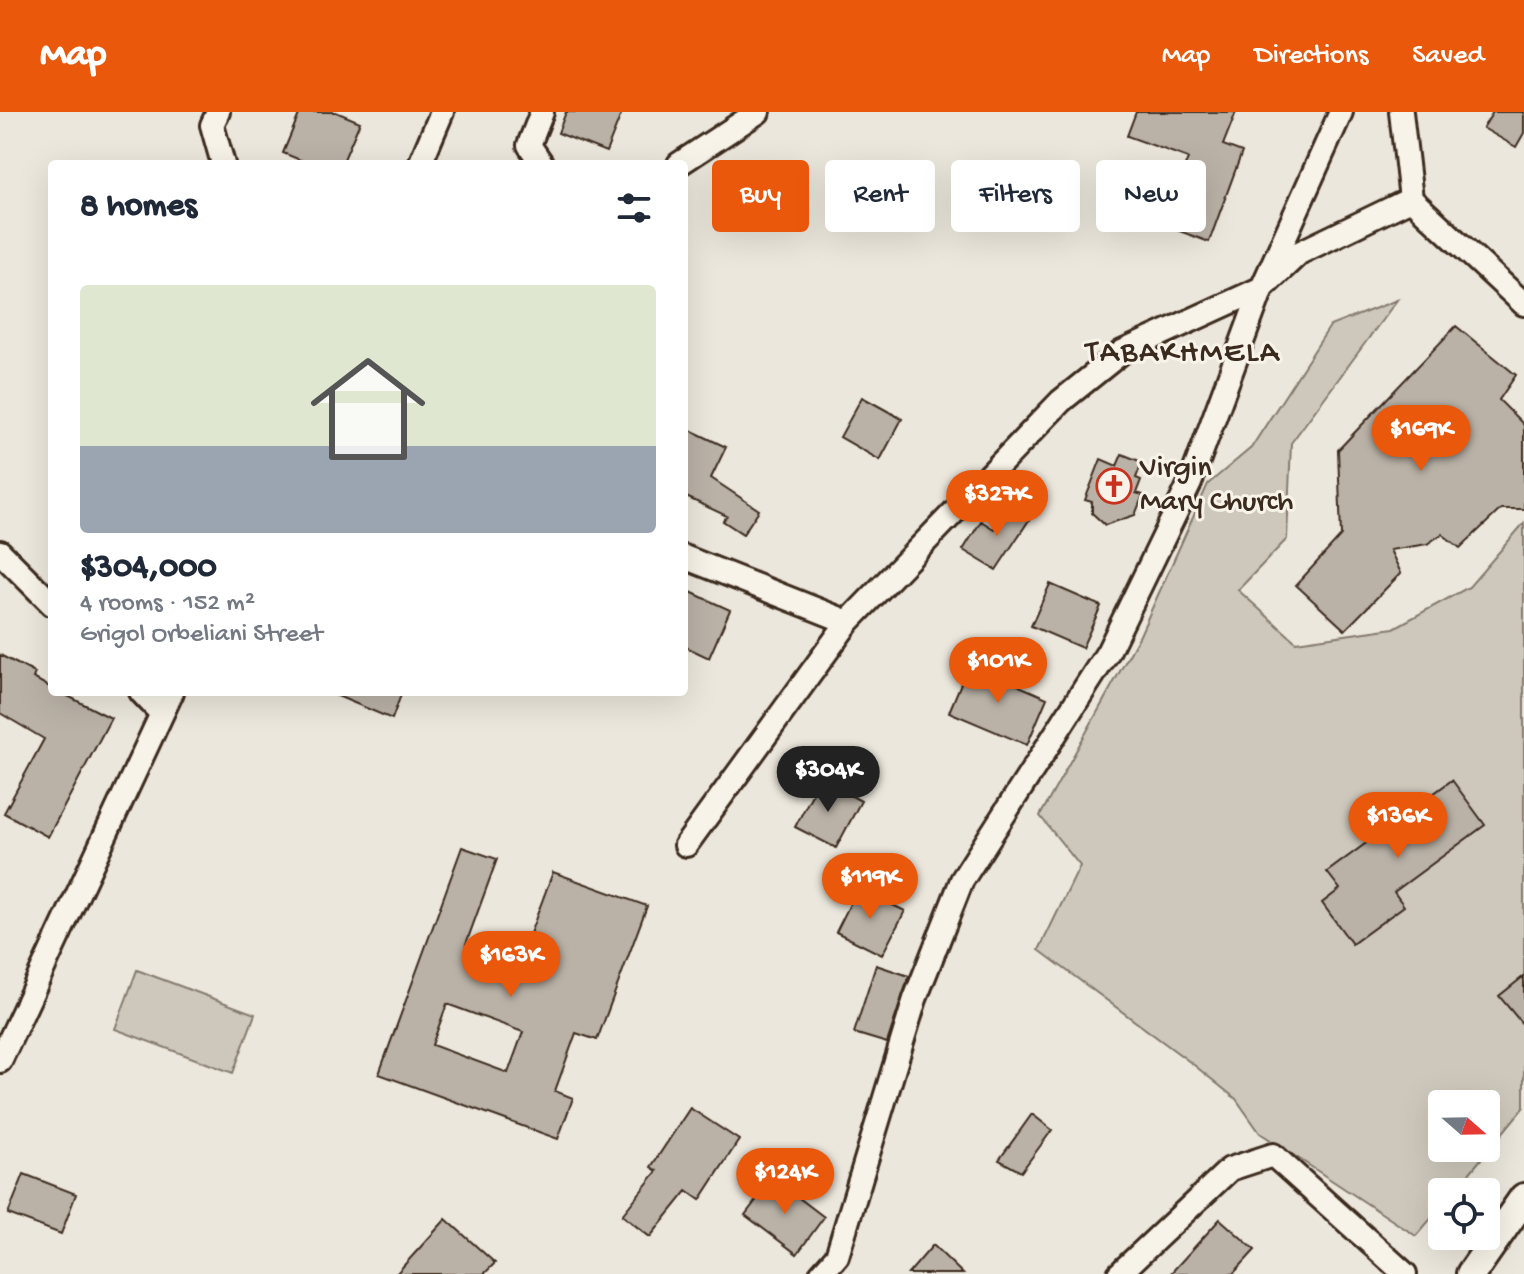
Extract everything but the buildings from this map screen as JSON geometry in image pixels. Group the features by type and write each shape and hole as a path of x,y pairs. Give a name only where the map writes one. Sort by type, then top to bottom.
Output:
{"street":[{"path":"218,112 212,125 222,160"},
{"path":"422,160 442,112"},
{"path":"539,160 529,145 542,112"},
{"path":"685,160 758,112"},
{"path":"821,1274 837,1256 915,999 962,880 1108,652 1190,483 1262,288 1341,112"},
{"path":"1401,112 1411,199 1524,304"},
{"path":"686,845 848,622 1061,401 1122,352 1262,288 1299,253 1411,199"},
{"path":"0,552 48,600"},
{"path":"688,559 848,622"},
{"path":"145,696 161,713"},
{"path":"0,1061 170,696"},
{"path":"1119,1274 1230,1169 1273,1155 1405,1274"},
{"path":"1471,1274 1524,1198"}],"shaded area":[{"path":"1397,300 1291,443 1287,539 1238,590 1296,642 1394,628 1469,587 1524,523 1524,1107 1500,1136 1500,1090 1428,1090 1428,1162 1479,1162 1466,1178 1428,1178 1428,1222 1416,1236 1260,1133 1236,1099 1039,950 1080,866 1040,816 1140,635 1208,484 1251,448 1330,326"},
{"path":"137,970 255,1014 233,1073 115,1029"}],"place":[{"name":"Virgin Mary Church","path":"1114,486"}],"district":[{"name":"TABAKHMELA","path":"1183,354"}]}
